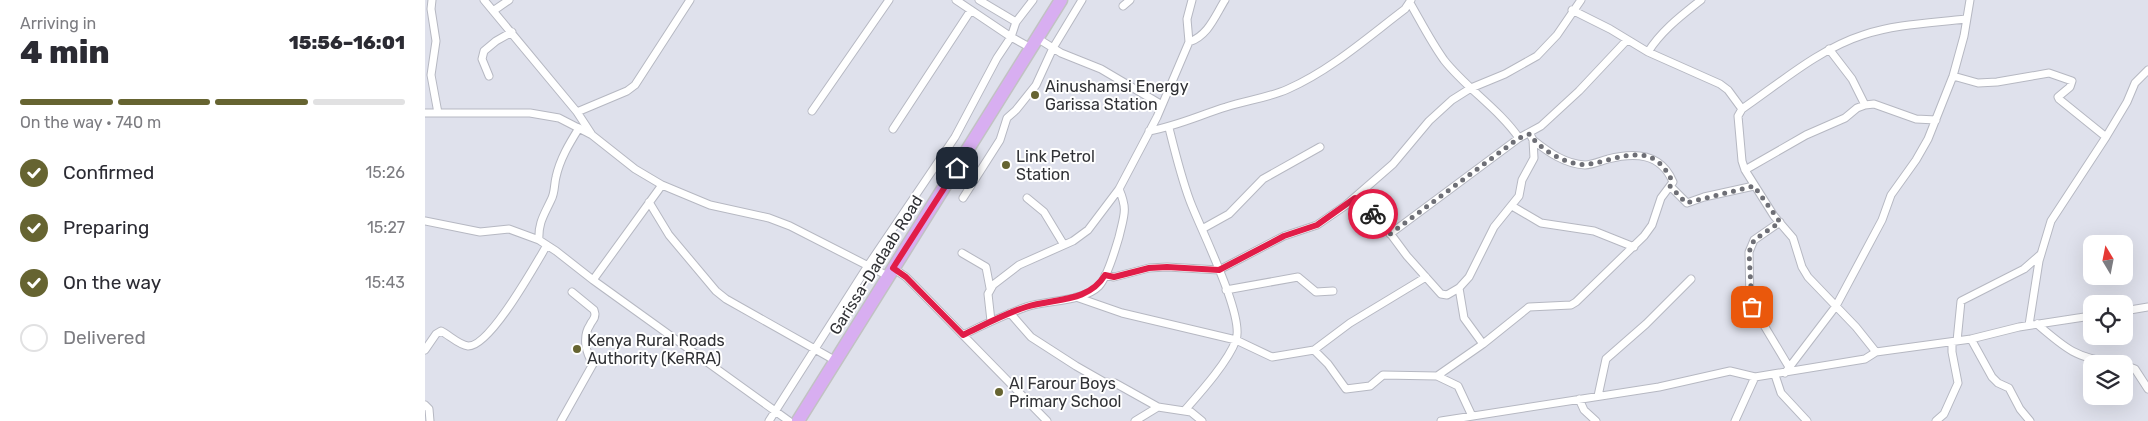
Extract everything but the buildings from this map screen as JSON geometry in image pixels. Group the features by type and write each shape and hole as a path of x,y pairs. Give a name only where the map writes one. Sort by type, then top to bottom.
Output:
{"highway":[{"name":"Garissa-Dadaab Road","path":"799,421 1061,0"}],"street":[{"path":"432,0 436,41 431,75 438,113"},
{"path":"484,0 577,112 592,136"},
{"path":"493,11 509,0"},
{"path":"577,112 627,91 635,85 690,0"},
{"path":"812,111 889,0"},
{"path":"956,0 1011,37 1053,48 1101,69 1162,105"},
{"path":"979,0 1016,22"},
{"path":"769,421 869,264 955,137 997,58 1011,37 1016,22 1033,0"},
{"path":"963,198 1000,140 1007,118 1016,110 1036,84 1053,48 1082,0"},
{"path":"1123,6 1130,0"},
{"path":"990,288 1019,265 1064,245 1088,230 1119,189 1162,105 1189,42 1187,19 1192,0"},
{"path":"1189,42 1199,39 1205,34 1225,0"},
{"path":"1105,275 1114,277 1149,268 1167,267 1219,270 1284,236 1317,225 1355,198 1402,156 1436,114 1452,100 1471,88 1505,74 1537,56 1557,35 1572,10 1581,0"},
{"path":"1648,52 1655,40 1675,19 1701,0"},
{"path":"1787,370 1836,306 1882,220 1891,195 1916,160 1936,120 1953,76 1964,36 1970,0"},
{"path":"1149,131 1169,128 1228,106 1272,95 1315,75 1399,14 1410,2 1444,60 1509,124 1519,138"},
{"path":"893,129 971,10"},
{"path":"1572,10 1610,29 1648,52 1720,84 1728,90 1743,109"},
{"path":"1876,352 1807,276 1802,267 1793,238 1754,186 1742,161 1738,116 1743,109 1829,49 1872,32 1966,18"},
{"path":"489,76 482,59 484,52 496,41 512,32"},
{"path":"1390,234 1519,138 1532,137 1627,40"},
{"path":"1829,49 1852,79 1865,105"},
{"path":"2029,325 2041,255 2051,221 2106,138 2127,102 2135,83 2148,70"},
{"path":"1953,76 1978,83 2011,80 2049,73 2072,81 2070,87 2058,97 2059,99 2106,138"},
{"path":"1745,170 1806,135 1845,118 1857,108 1865,105 1873,104 1906,116 1936,120"},
{"path":"425,113 543,114 559,118 592,136 635,169 662,185 710,205 769,218 790,226 869,264 906,277 1047,421"},
{"path":"539,240 541,217 552,200 555,180 563,154 579,128"},
{"path":"1169,128 1189,200 1219,270 1237,322 1236,340 1207,385 1185,410"},
{"path":"1355,198 1381,221 1441,294 1447,295 1459,288 1477,263 1494,227 1519,196 1522,180 1534,161 1532,137"},
{"path":"1437,376 1483,344 1531,306 1571,305 1577,302 1634,247 1652,226 1661,198 1673,182 1658,161 1651,157 1623,155 1584,165 1557,157 1532,137"},
{"path":"1202,229 1229,214 1263,179 1320,147"},
{"path":"593,280 662,185"},
{"path":"1670,186 1687,203 1704,197 1754,186"},
{"path":"963,335 1028,306 1076,297 1099,286 1116,247 1125,208 1119,189"},
{"path":"1027,198 1044,212 1064,245"},
{"path":"649,202 669,235 726,299 836,361"},
{"path":"1511,206 1541,223 1594,231 1634,247"},
{"path":"425,221 480,232 509,229 539,240 703,356 789,421"},
{"path":"1780,222 1754,240 1749,252 1750,302 1787,370"},
{"path":"425,350 436,334 441,331 467,346 474,345 483,340 497,325 547,246"},
{"path":"962,253 986,266 990,288 988,294 991,321"},
{"path":"1936,421 1944,414 1959,382 1952,352 1961,301 2024,269 2041,255"},
{"path":"1226,290 1298,277 1316,292 1333,291"},
{"path":"1076,297 1122,313 1236,340 1272,357 1314,350 1350,323 1426,277"},
{"path":"1598,396 1606,359 1691,279"},
{"path":"1459,288 1464,318 1483,344"},
{"path":"561,421 593,364 588,356 586,340 587,331 595,314 594,310 572,292"},
{"path":"2133,310 2148,307"},
{"path":"1010,313 1031,337 1104,382 1115,383 1158,407 1191,412 1202,421"},
{"path":"1441,421 1659,387 1730,371 1755,377 1775,375 1787,370 1865,359 1876,352 1971,339 2029,325 2083,317"},
{"path":"2037,324 2068,350 2083,356"},
{"path":"1971,339 1992,377 1998,384 2009,388 2030,421"},
{"path":"1314,350 1328,364 1347,390 1370,386 1386,375 1437,376 1458,386 1472,416"},
{"path":"2133,368 2148,389"},
{"path":"1775,375 1781,393 1807,421"},
{"path":"1735,421 1755,377"},
{"path":"1579,399 1584,410 1596,421"},
{"path":"425,405 429,409 430,421"},
{"path":"1135,421 1158,407"}],"way so far":[{"path":"1373,214 1381,221 1390,234 1519,138 1530,134 1533,140 1557,157 1584,165 1623,155 1648,156 1662,166 1669,174 1672,181 1670,186 1686,203 1694,202 1699,198 1754,186 1780,222 1754,240 1749,252 1750,302 1752,307"}],"place":[{"name":"Ainushamsi Energy Garissa Station","path":"1035,95"},
{"name":"Link Petrol Station","path":"1006,165"},
{"name":"Kenya Rural Roads Authority (KeRRA)","path":"577,349"},
{"name":"Al Farour Boys Primary School","path":"999,392"}],"route":[{"path":"957,168 893,268 906,277 963,335 1028,306 1076,297 1090,292 1099,286 1105,275 1114,277 1149,268 1167,267 1219,270 1284,236 1314,227 1355,198 1373,214"}]}
